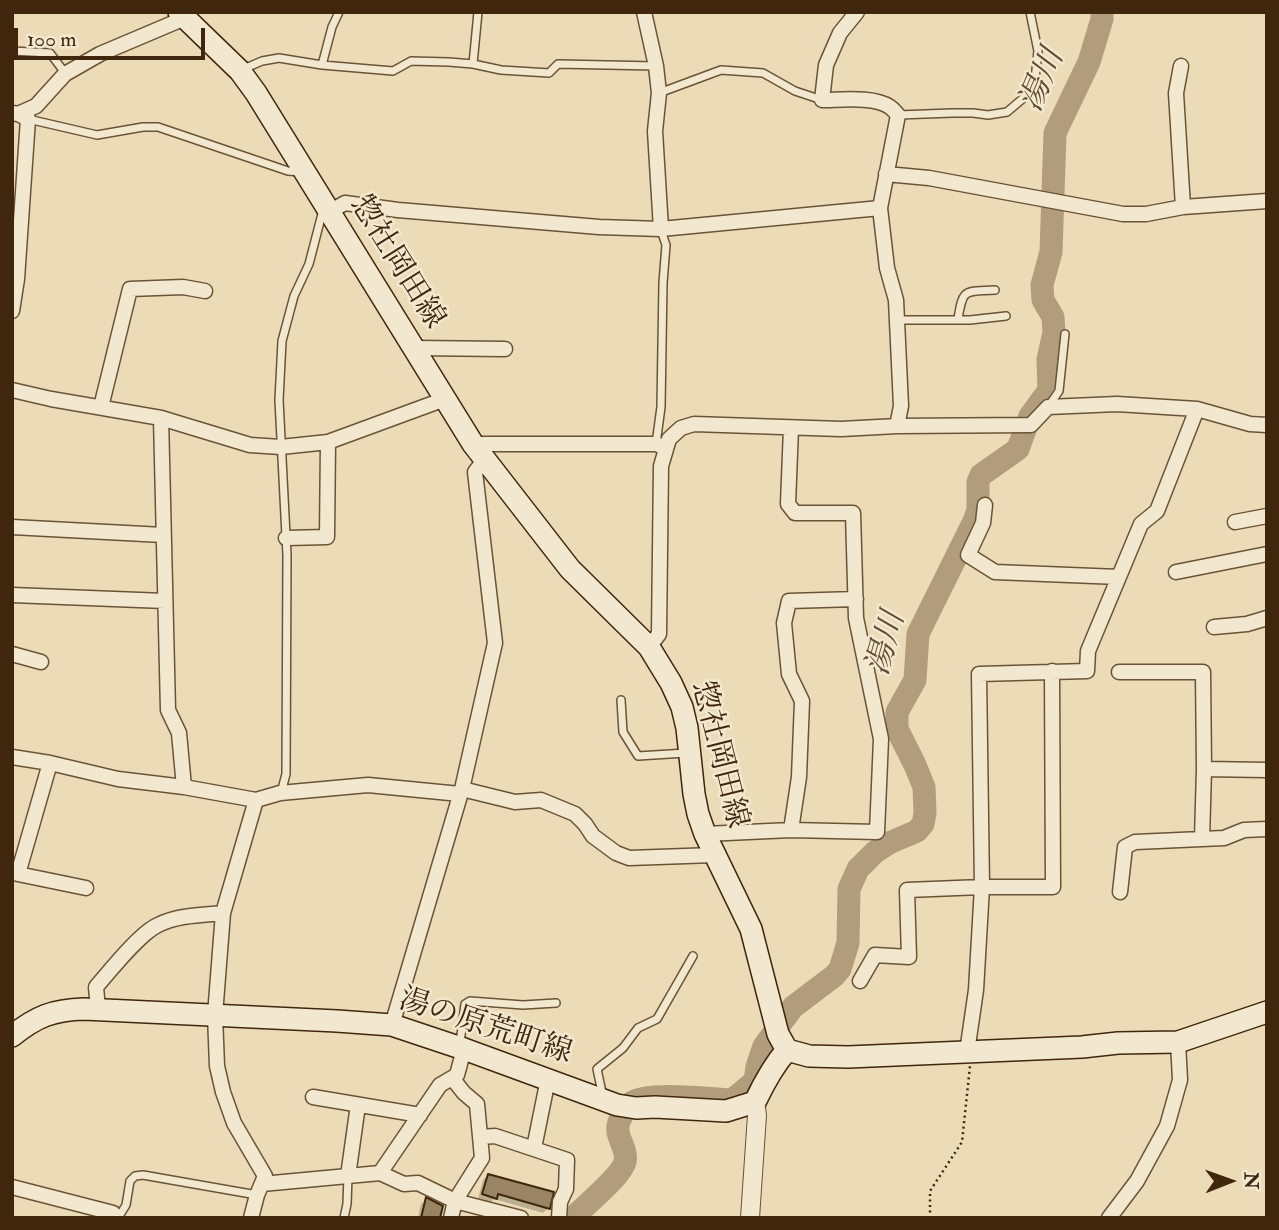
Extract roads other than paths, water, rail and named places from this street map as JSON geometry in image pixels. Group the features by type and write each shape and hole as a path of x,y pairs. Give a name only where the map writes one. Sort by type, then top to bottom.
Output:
{"main road":[{"name":"惣社岡田線","path":"182,15 240,71 256,93 479,452 570,569 649,647 671,683 688,728 694,794 705,834 751,929 778,1034 788,1050"},
{"name":"湯の原荒町線","path":"12,1036 42,1016 69,1009 337,1021 392,1026 462,1048 617,1105 726,1111 755,1102"},
{"path":"755,1102 777,1061 788,1050 809,1056 848,1057 1178,1042 1267,1012"}],"street":[{"path":"644,12 659,93 655,131 661,229"},
{"path":"856,12 841,33 827,65 822,100 877,102 898,115 880,208 887,268 896,300 901,406 897,426"},
{"path":"12,311 17,279 19,115 36,106 65,74 182,15"},
{"path":"1181,66 1176,93 1183,207"},
{"path":"886,174 929,178 1123,215 1183,207 1267,201"},
{"path":"327,208 345,203 572,225 661,229 880,208"},
{"path":"101,407 130,289 183,287 205,291"},
{"path":"414,348 505,349"},
{"path":"12,390 161,418 250,445 281,447 328,442 445,399"},
{"path":"392,1026 461,791 495,643 475,472 479,452 661,446 681,428 694,424 841,429 1031,425 1048,407 1084,404 1197,409 1250,424 1267,425"},
{"path":"970,1052 982,887 979,674 1087,671 1088,651 1141,524 1157,512 1197,409"},
{"path":"161,418 168,710 179,733 184,787"},
{"path":"705,834 792,830 877,832 881,740 856,618 853,513 795,513 788,504 791,428"},
{"path":"286,538 327,537 328,442"},
{"path":"649,647 659,634 661,446"},
{"path":"985,505 983,523 968,555 995,572 1119,577"},
{"path":"1235,522 1267,516"},
{"path":"12,527 163,535"},
{"path":"1176,572 1267,554"},
{"path":"12,595 165,601"},
{"path":"792,830 799,777 802,701 789,674 785,623 789,601 856,599"},
{"path":"1214,627 1247,624 1267,618"},
{"path":"12,654 41,662"},
{"path":"860,981 875,956 909,957 906,890 1053,887 1052,671"},
{"path":"1119,672 1203,673 1202,839"},
{"path":"12,757 118,779 256,800 281,793 368,785 461,791 515,802 541,800 575,814 593,836 616,853 629,858 714,855"},
{"path":"50,763 18,874 86,888"},
{"path":"1204,769 1267,770"},
{"path":"251,1218 265,1176 234,1123 223,1092 217,1066 215,1015 223,914 256,800"},
{"path":"1120,892 1125,847 1135,842 1224,838 1244,831 1267,829"},
{"path":"99,1009 96,987 142,936 157,925 187,917 223,914"},
{"path":"1109,1218 1137,1181 1167,1126 1180,1080 1178,1042"},
{"path":"380,1173 440,1085 457,1075 462,1048"},
{"path":"451,1218 455,1201 482,1158 477,1104 453,1078"},
{"path":"534,1148 548,1079"},
{"path":"313,1097 420,1115"},
{"path":"750,1218 757,1115 755,1102"},
{"path":"348,1176 358,1105"},
{"path":"481,1137 495,1136 567,1160 566,1189 560,1202 559,1218"},
{"path":"260,1189 380,1173 404,1184 418,1183 455,1201 521,1218"},
{"path":"12,1187 113,1213 116,1218"}],"lane":[{"path":"322,65 339,12"},
{"path":"473,64 478,12"},
{"path":"898,115 962,113 988,116 1007,112 1034,89 1038,51 1030,12"},
{"path":"12,51 50,53 65,74"},
{"path":"240,71 262,61 279,58 393,71 411,61 473,64 548,73 558,64 656,66"},
{"path":"659,93 721,70 763,73 795,91 822,100"},
{"path":"19,115 97,135 158,127 288,171 304,173"},
{"path":"281,793 286,774 286,538 279,400 282,341 294,296 309,264 327,208"},
{"path":"661,229 666,245 661,446"},
{"path":"958,319 961,300 965,294 995,290"},
{"path":"897,320 970,320 1006,316"},
{"path":"1048,407 1059,391 1065,334"},
{"path":"621,700 623,732 638,755 690,753"},
{"path":"604,1099 597,1069 623,1048 638,1028 657,1019 693,956"},
{"path":"462,1048 465,1004 470,1001 556,1003"},
{"path":"116,1218 125,1205 130,1181 135,1176 260,1189"},
{"path":"344,1218 348,1176"}],"waterway":[{"name":"湯川","path":"576,1218 625,1162 618,1126 631,1103 651,1097 732,1100 755,1081 764,1046 793,1007 840,969 848,943 849,889 858,869 875,852 917,831 923,824 924,787 897,729 897,712 915,680 918,634 975,519 981,475 1018,449 1030,416 1049,390 1048,360 1054,332 1053,317 1043,300 1042,285 1051,252 1055,133 1089,62 1102,12"}]}
